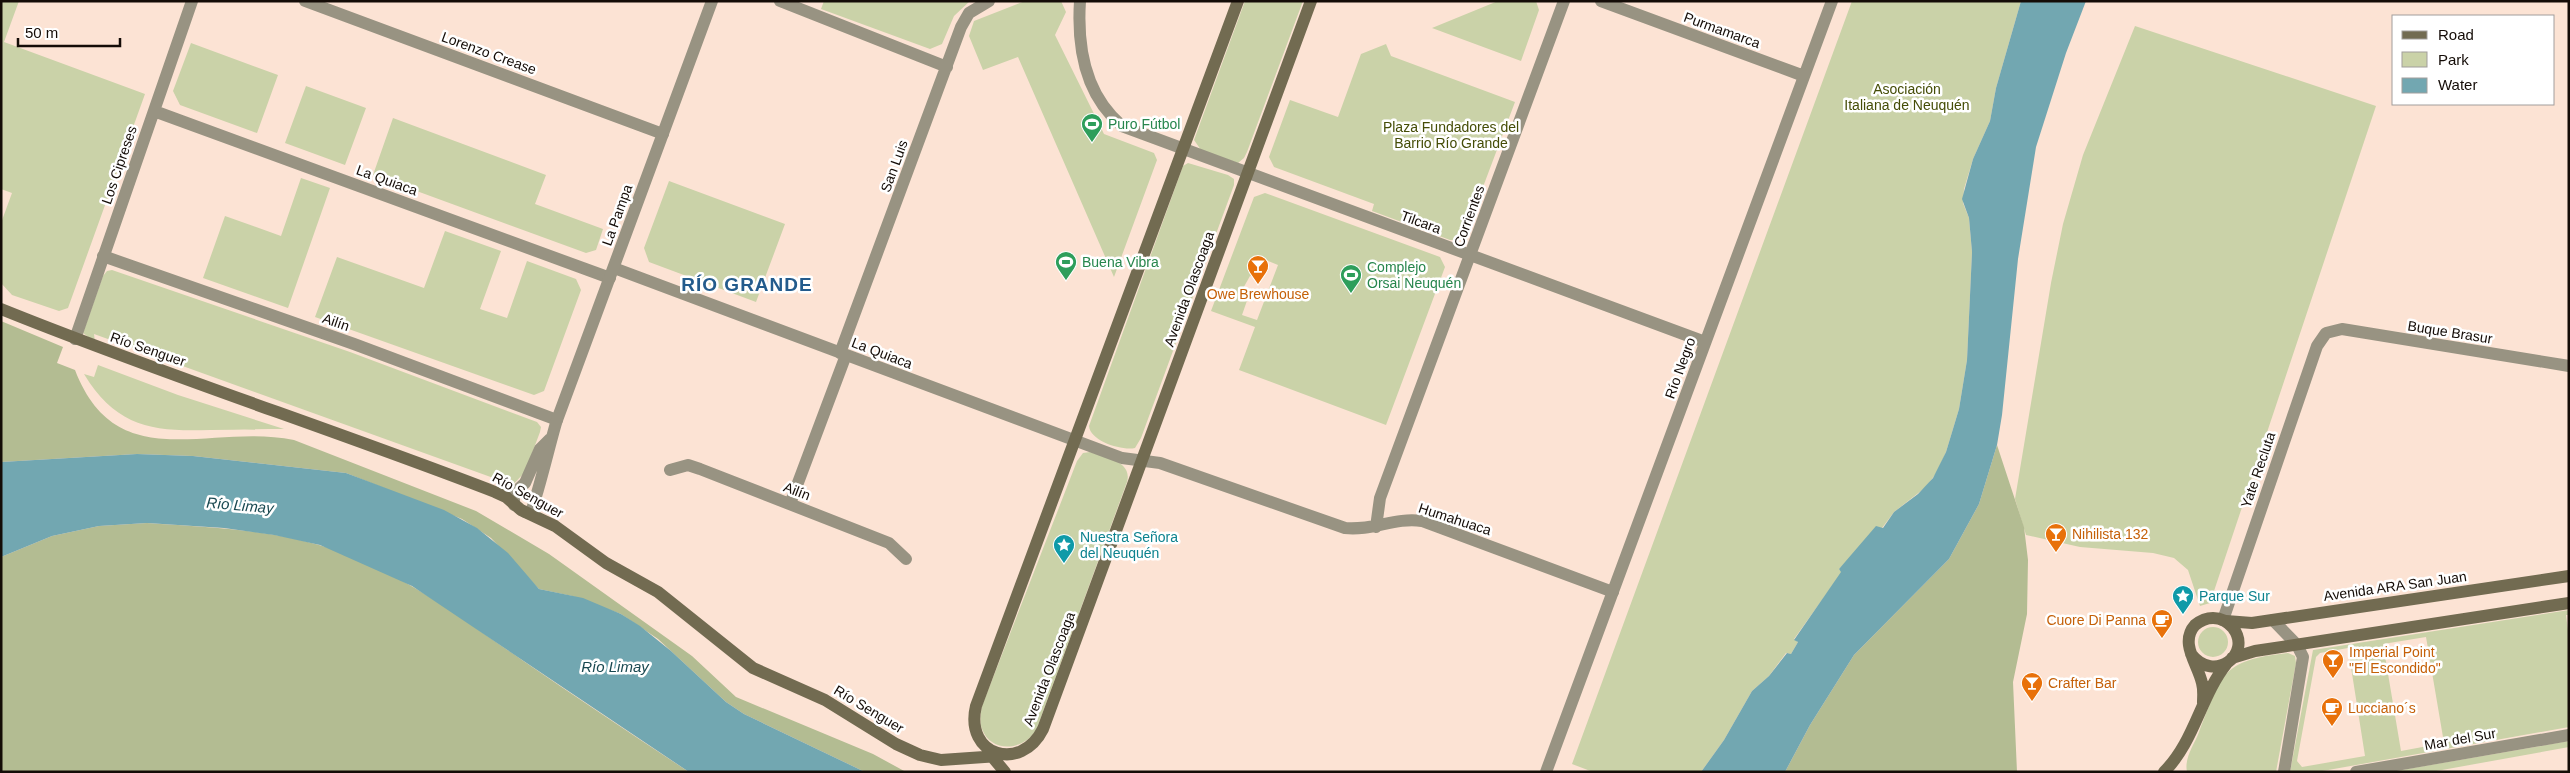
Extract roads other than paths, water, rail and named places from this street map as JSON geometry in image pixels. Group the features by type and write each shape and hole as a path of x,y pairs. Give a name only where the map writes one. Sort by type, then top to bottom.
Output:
{"main road":[{"path":"1005,772 993,753 975,731 973,722 976,706 1238,1"},
{"name":"Avenida Olascoaga","path":"993,753 1022,753 1029,749 1043,729 1311,1"},
{"name":"Río Senguer","path":"1,309 75,339 500,494 525,512 555,526 606,563 658,592 753,668 825,700 896,744 920,755 936,759 993,753"},
{"name":"Avenida ARA San Juan","path":"2224,621 2246,623 2273,620 2569,576"},
{"path":"2191,654 2203,665 2211,667 2249,652 2569,603"},
{"path":"2169,770 2186,743 2213,683 2230,661 2238,646 2238,638 2232,626 2224,621 2205,619 2194,627 2188,640 2191,654 2203,684 2203,703"}],"street":[{"name":"Los Cipreses","path":"75,339 192,1"},
{"name":"Lorenzo Crease","path":"305,1 663,134"},
{"name":"La Pampa","path":"525,512 531,512 534,507 538,485 550,453 550,439 712,1"},
{"path":"780,1 947,67"},
{"name":"San Luis","path":"790,504 965,20 975,8 990,1"},
{"name":"Tilcara","path":"1080,1 1078,27 1083,59 1095,92 1104,107 1122,126 1247,174 1705,342"},
{"name":"Corrientes","path":"1376,527 1380,498 1564,1"},
{"name":"Purmamarca","path":"1601,1 1804,76"},
{"name":"Río Negro","path":"1546,772 1832,1"},
{"name":"La Quiaca","path":"154,111 843,354 1124,459 1142,460"},
{"name":"Ailín","path":"103,256 368,350 557,420"},
{"name":"Buque Brasur","path":"2326,333 2342,329 2569,366"},
{"name":"Yate Recluta","path":"2224,621 2317,346 2326,333"},
{"name":"La Pampa","path":"514,504 514,493 525,483 540,449 550,439"},
{"name":"Humahuaca","path":"1142,460 1160,463 1335,526 1356,530 1405,519 1422,521 1613,592"},
{"name":"Ailín","path":"670,470 682,466 693,467 889,543 906,559"},
{"path":"2273,620 2303,653 2284,772"},
{"name":"Mar del Sur","path":"2356,772 2569,735"},
{"name":"Río Negro","path":"1554,772 1556,746"}],"water":[{"path":"2021,1 2086,1 2066,53 2036,147 2018,259 2002,415 1997,445 1979,504 1949,559 1854,655 1810,725 1785,772 1701,772 1724,740 1752,691 1769,676 1787,653 1791,654 1798,642 1794,640 1841,572 1839,569 1876,526 1883,528 1894,512 1918,494 1933,478 1946,452 1959,409 1967,360 1972,252 1969,218 1962,199 1973,159 1990,121 1996,88"},
{"name":"Río Limay","path":"137,454 193,456 346,473 444,510 477,528 508,553 539,589 583,598 621,614 640,626 671,651 726,702 744,714 865,772 689,772 412,586 320,545 274,535 224,528 147,523 99,526 52,536 1,557 1,462"}],"place":[{"name":"Puro Fútbol","path":"1092,143"},
{"name":"Buena Vibra","path":"1066,281"},
{"name":"Owe Brewhouse","path":"1258,285"},
{"name":"Complejo Orsai Neuquén","path":"1351,294"},
{"name":"Nihilista 132","path":"2056,553"},
{"name":"Nuestra Señora del Neuquén","path":"1064,564"},
{"name":"Parque Sur","path":"2183,615"},
{"name":"Cuore Di Panna","path":"2162,639"},
{"name":"Imperial Point \"El Escondido\"","path":"2333,679"},
{"name":"Crafter Bar","path":"2032,702"},
{"name":"Lucciano´s","path":"2332,727"}],"district":[{"name":"RÍO GRANDE","path":"747,284"}],"park label":[{"name":"Asociación Italiana de Neuquén","path":"1907,98"},
{"name":"Plaza Fundadores del Barrio Río Grande","path":"1451,136"}]}
